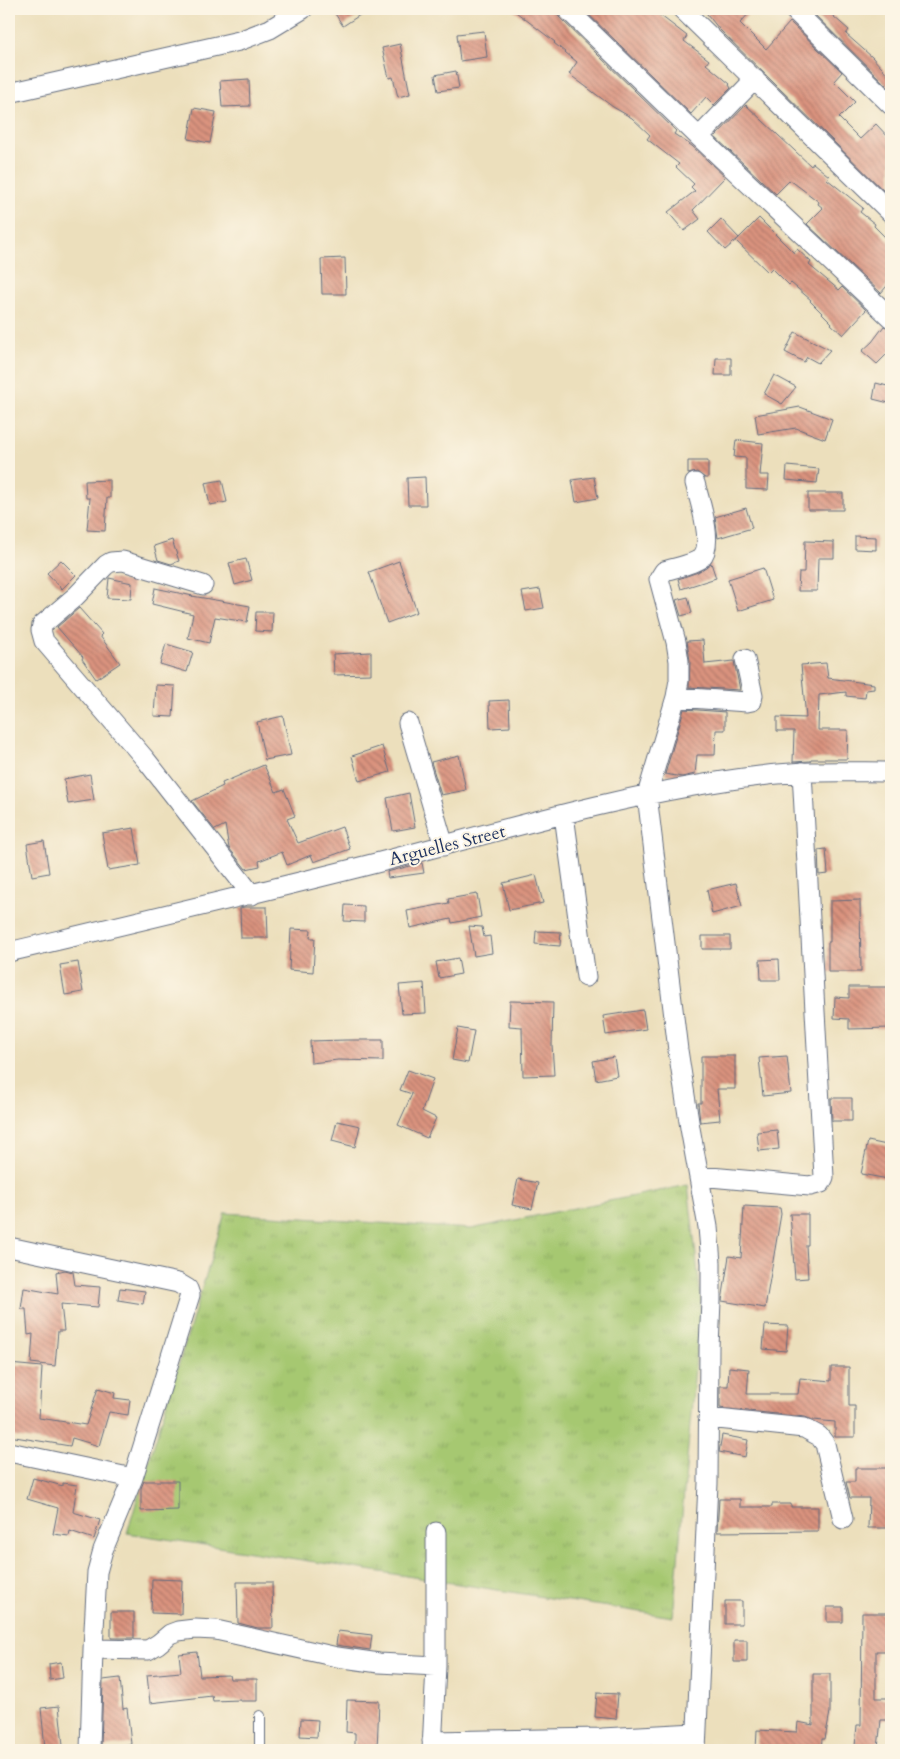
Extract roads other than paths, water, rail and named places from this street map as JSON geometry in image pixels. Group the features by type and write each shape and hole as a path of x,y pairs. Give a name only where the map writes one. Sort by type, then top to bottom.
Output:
{"street":[{"path":"9,93 239,41 270,29 303,9"},
{"path":"567,9 699,137 891,318"},
{"path":"682,9 891,214"},
{"path":"794,9 891,105"},
{"path":"699,137 754,79"},
{"path":"436,1532 436,1666 432,1746 602,1738 696,1742 708,1483 710,1263 708,1227 678,1050 647,796 676,697 679,680 676,642 659,579 664,571 694,562 701,558 705,552 707,534 695,483"},
{"path":"204,586 123,561 112,562 106,565 76,596 42,625 41,630 44,641 146,760 252,895"},
{"path":"676,697 752,701 753,695 744,660"},
{"path":"408,723 444,846"},
{"path":"700,1176 810,1186 821,1182 824,1177 802,772"},
{"name":"Arguelles Street","path":"9,952 252,895 564,814 720,781 802,772 891,772"},
{"path":"564,814 586,977"},
{"path":"9,1247 178,1283 188,1289 190,1296 133,1478 103,1550 97,1572 90,1750"},
{"path":"708,1418 804,1428 819,1436 825,1444 843,1519"},
{"path":"9,1452 133,1478"},
{"path":"93,1649 148,1650 170,1634 178,1631 195,1629 216,1630 337,1657 379,1663 436,1666"}],"lane":[{"path":"260,1716 260,1750"}]}
